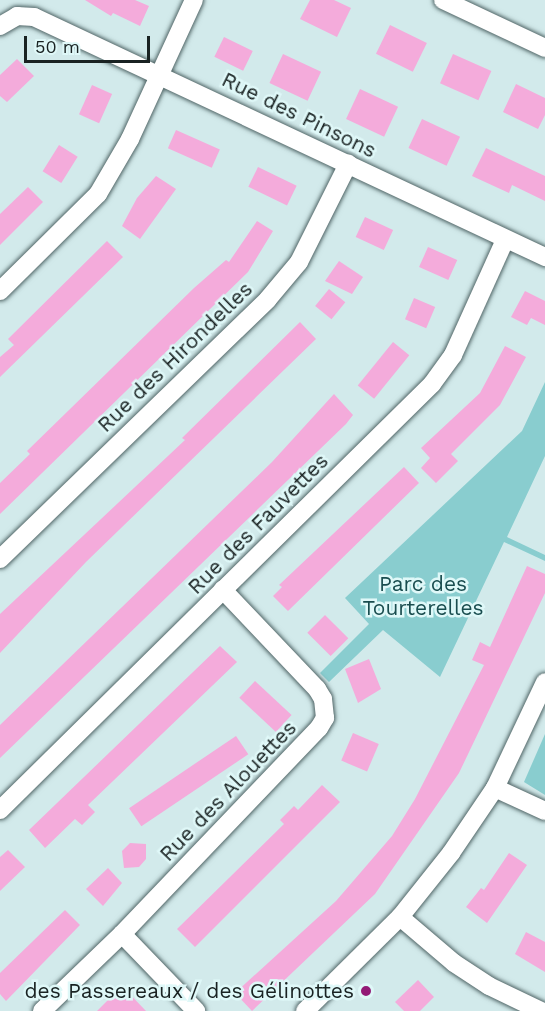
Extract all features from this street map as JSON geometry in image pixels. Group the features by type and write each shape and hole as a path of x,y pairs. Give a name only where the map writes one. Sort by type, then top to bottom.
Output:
{"street":[{"path":"0,291 98,194 160,73 194,0"},
{"path":"443,0 545,48"},
{"name":"Rue des Pinsons","path":"0,26 17,16 34,17 160,73 505,240 545,257"},
{"name":"Rue des Hirondelles","path":"0,559 268,299 299,262 348,164"},
{"name":"Rue des Fauvettes","path":"0,810 432,384 453,355 505,240"},
{"name":"Rue des Alouettes","path":"42,1011 122,934 319,728 325,718 323,699 316,689 223,590"},
{"path":"305,1011 400,917 451,853 495,788 545,682"},
{"path":"495,788 545,811"},
{"path":"400,917 463,969 542,1011"},
{"path":"122,934 196,1011"}],"green space":[{"name":"Parc des Tourterelles","path":"545,382 545,456 507,537 545,555 545,561 504,542 440,677 383,630 329,682 320,673 369,624 345,598 522,431"},
{"path":"545,734 545,795 524,782"}],"building":[{"path":"85,0 135,0 149,6 140,26 113,13 111,16"},
{"path":"310,0 334,0 351,8 337,37 300,19"},
{"path":"390,25 427,43 413,72 376,54"},
{"path":"224,37 253,51 243,71 214,57"},
{"path":"283,54 321,72 308,101 269,83"},
{"path":"453,54 491,71 478,100 440,83"},
{"path":"17,59 34,76 7,102 0,96 0,75"},
{"path":"516,84 545,98 545,115 538,129 503,112"},
{"path":"92,85 112,94 99,123 79,114"},
{"path":"360,89 398,107 384,137 346,119"},
{"path":"422,119 460,137 447,166 408,148"},
{"path":"176,130 220,150 212,168 168,148"},
{"path":"59,145 78,157 61,183 43,171"},
{"path":"486,148 545,176 545,201 512,185 509,193 472,176"},
{"path":"258,167 297,186 287,206 248,187"},
{"path":"156,176 176,189 140,239 122,226 137,198"},
{"path":"28,187 43,202 0,245 0,214"},
{"path":"365,217 393,230 384,250 356,237"},
{"path":"257,221 273,231 248,272 0,514 0,483 30,454 27,451 194,288 226,260 229,262"},
{"path":"107,241 123,257 0,377 0,357 14,345 8,339"},
{"path":"428,247 457,260 448,280 419,267"},
{"path":"339,261 363,277 352,294 325,281"},
{"path":"329,289 345,302 331,319 315,306"},
{"path":"525,291 545,301 545,325 531,318 527,325 511,317"},
{"path":"414,298 435,307 426,328 405,319"},
{"path":"300,322 316,339 86,562 0,653 0,614 185,440 182,438"},
{"path":"393,342 409,355 374,399 358,386"},
{"path":"505,346 526,357 500,405 451,454 458,461 436,483 421,468 430,458 421,448 480,393"},
{"path":"334,394 353,415 346,424 0,758 0,725 272,462"},
{"path":"404,467 419,483 288,611 273,596 282,587 279,585"},
{"path":"527,566 545,574 545,593 459,773 375,894 252,1011 235,993 336,901 392,836 415,799 484,665 472,660 480,642 490,647"},
{"path":"325,615 348,638 331,656 307,633"},
{"path":"220,646 237,662 88,805 95,812 82,825 75,819 45,848 29,830"},
{"path":"369,659 381,689 358,703 345,669"},
{"path":"255,681 292,715 276,732 239,698"},
{"path":"353,733 379,744 367,772 341,761"},
{"path":"236,736 248,754 141,826 129,808"},
{"path":"322,785 340,802 195,947 177,929 284,824 280,820 294,806 298,810"},
{"path":"130,843 146,844 146,859 139,867 124,868 122,851"},
{"path":"8,850 25,867 0,891 0,857"},
{"path":"509,853 527,865 487,923 466,907 481,888 484,890"},
{"path":"108,868 122,883 103,906 86,889"},
{"path":"65,910 80,925 6,1001 0,994 0,973"},
{"path":"526,932 545,942 545,972 515,954"},
{"path":"418,980 434,997 420,1011 404,1011 395,1002"},
{"path":"122,986 146,1011 97,1011"}],"place":[{"name":"des Passereaux / des Gélinottes","path":"366,991"}]}
